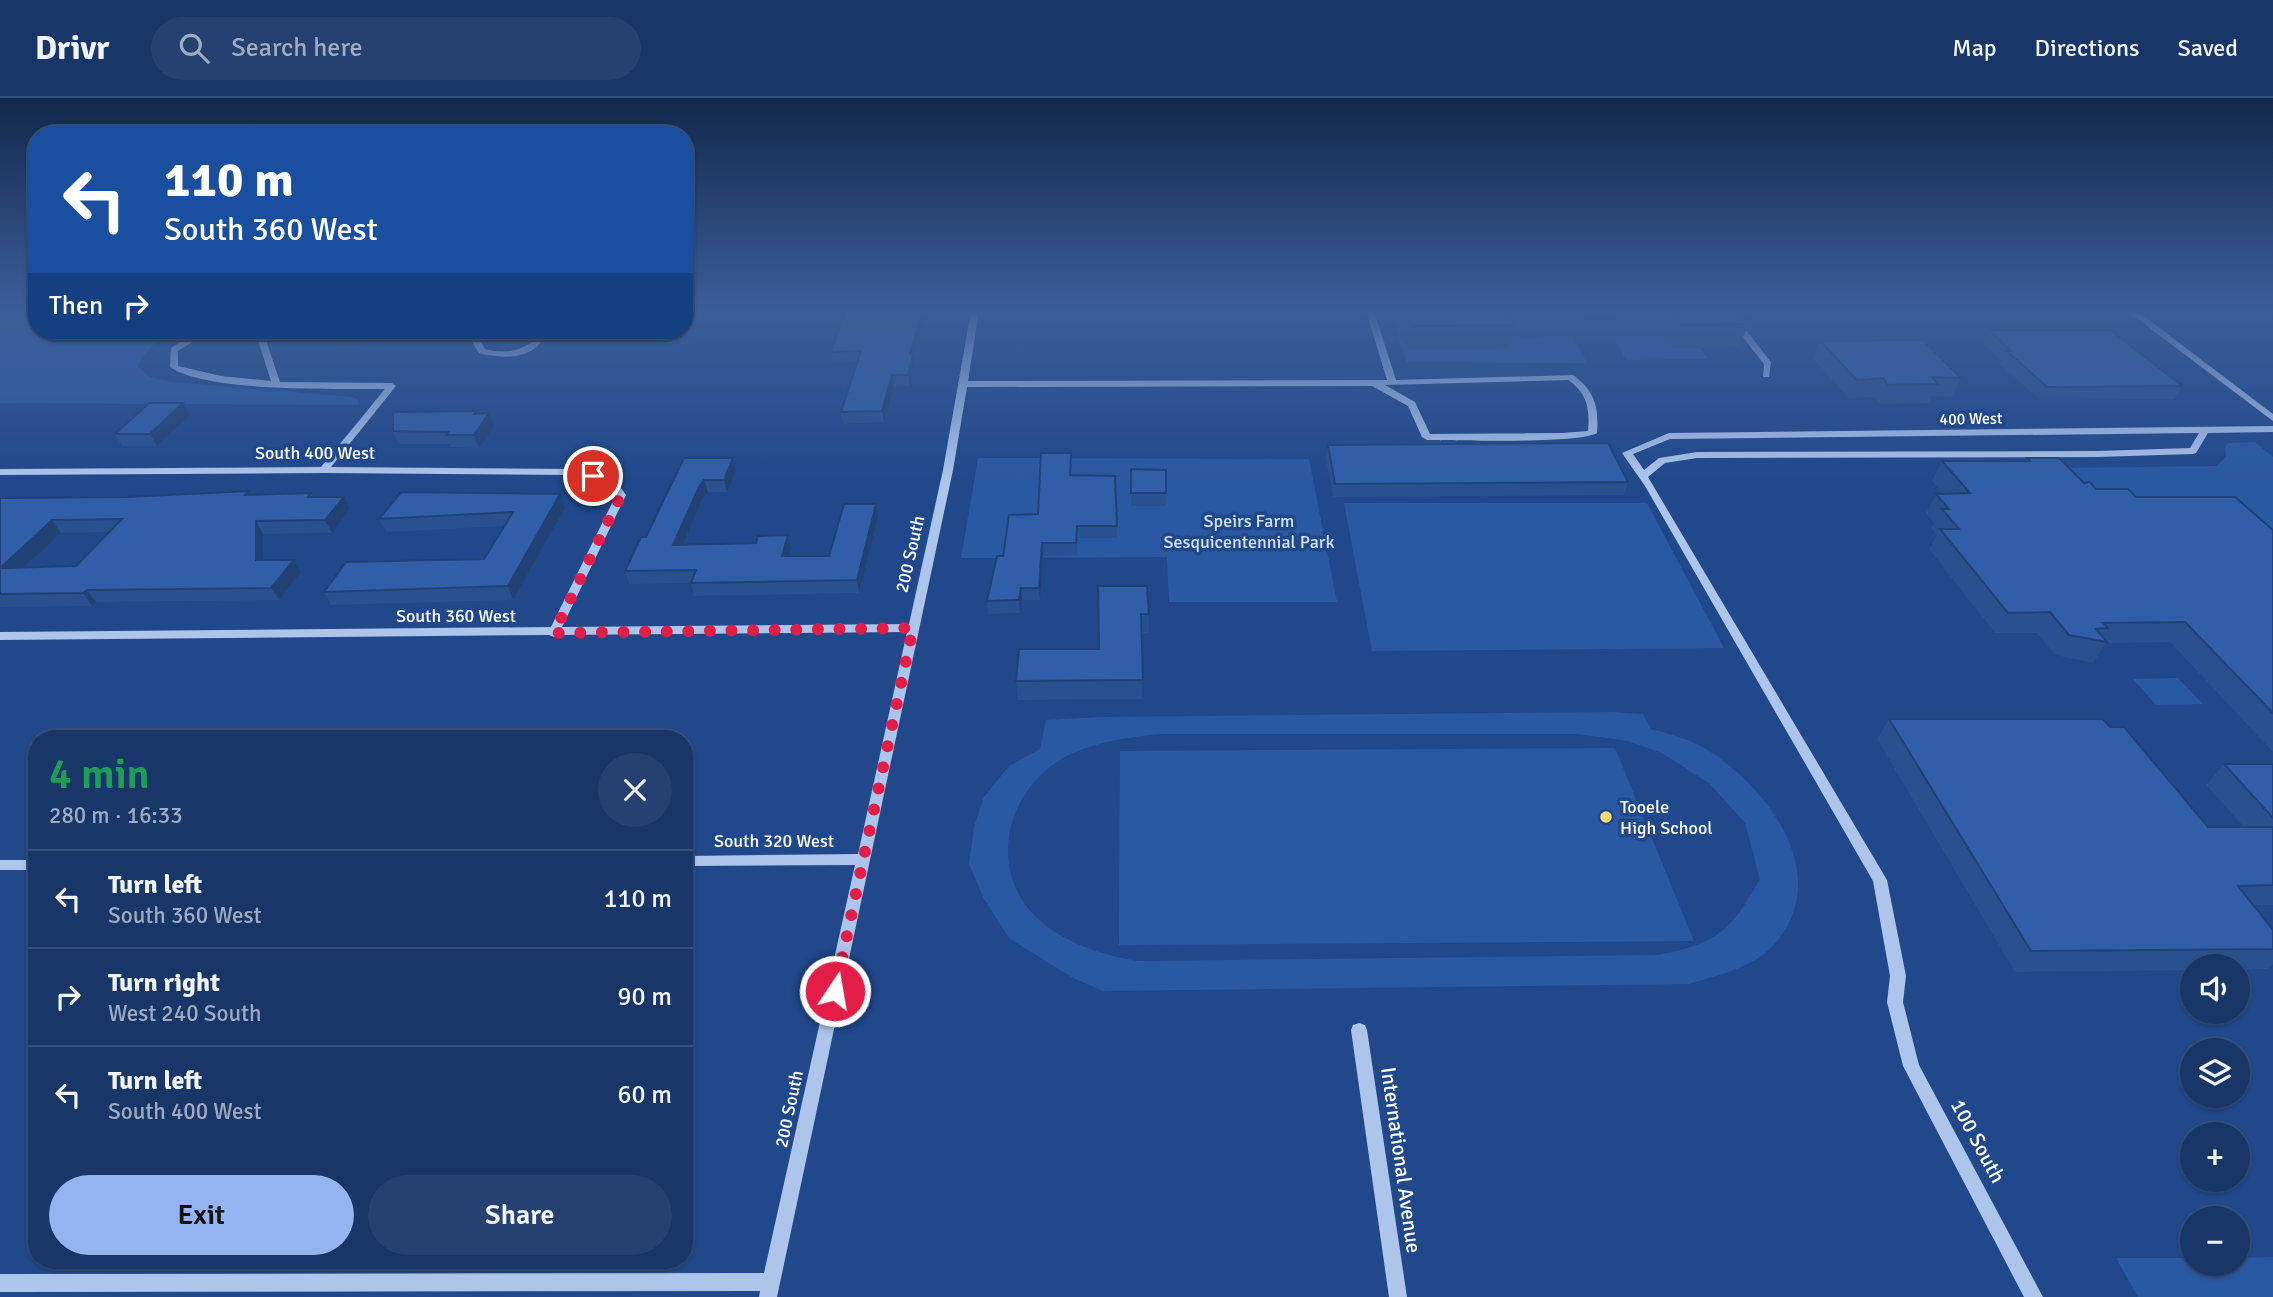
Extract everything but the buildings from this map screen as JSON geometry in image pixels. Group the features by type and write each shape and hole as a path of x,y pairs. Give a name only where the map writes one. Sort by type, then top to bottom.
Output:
{"street":[{"path":"174,367 205,376 276,383 393,386 324,470"},
{"path":"271,367 276,383"},
{"name":"200 South","path":"769,1289 948,470 965,367"},
{"path":"1387,367 1392,382"},
{"path":"1766,375 1767,367"},
{"path":"2205,367 2273,418"},
{"path":"962,384 1374,383 1570,377 1585,387 1594,413 1592,433 1562,436 1427,437 1412,404 1374,383"},
{"name":"400 West","path":"1669,436 2273,429"},
{"path":"1643,476 1662,460 1697,455 2097,454 2193,451 2205,430"},
{"name":"100 South","path":"1669,436 1627,453 1880,880 1898,976 1895,1002 1911,1066 2034,1297"},
{"name":"South 400 West","path":"0,472 577,472 609,479 621,495 554,633"},
{"name":"South 360 West","path":"0,636 913,628"},
{"name":"South 320 West","path":"693,860 864,859"},
{"path":"0,865 28,865"},
{"name":"International Avenue","path":"1359,1030 1398,1297"},
{"path":"0,1283 769,1289"}],"green space":[{"path":"0,367 138,367 150,377 172,382 353,397 358,400 359,405 0,403"},
{"path":"2255,442 2273,457 2273,563 2124,517 2052,468 2217,466 2226,456 2225,447 2228,443"},
{"name":"Speirs Farm Sesquicentennial Park","path":"978,458 1309,459 1337,602 1169,602 1167,557 961,558"},
{"path":"1344,503 1647,503 1724,648 1372,651"},
{"path":"2178,678 2203,704 2156,705 2133,679"},
{"path":"1613,712 1643,714 1651,729 1706,749 1730,766 1752,787 1772,811 1787,837 1796,865 1798,893 1790,921 1763,955 1732,971 1689,984 1103,991 1073,978 1009,938 984,899 969,864 974,827 984,797 1009,766 1040,749 1046,720 1102,717","holes":["1161,734 1578,734 1628,741 1662,753 1710,784 1745,823 1760,879 1740,911 1721,932 1696,945 1659,955 1138,961 1111,956 1058,934 1036,917 1021,898 1012,877 1008,854 1010,832 1016,810 1028,790 1043,772 1063,758 1098,744"]},
{"path":"1615,748 1694,941 1119,945 1120,751"},
{"path":"2273,1257 2273,1297 2138,1297 2116,1258 2180,1258 2180,1276 2250,1276 2250,1258"}],"place":[{"name":"Tooele High School","path":"1606,817"}],"route":[{"path":"593,476 609,479 621,495 554,633 913,628 835,991"}]}
